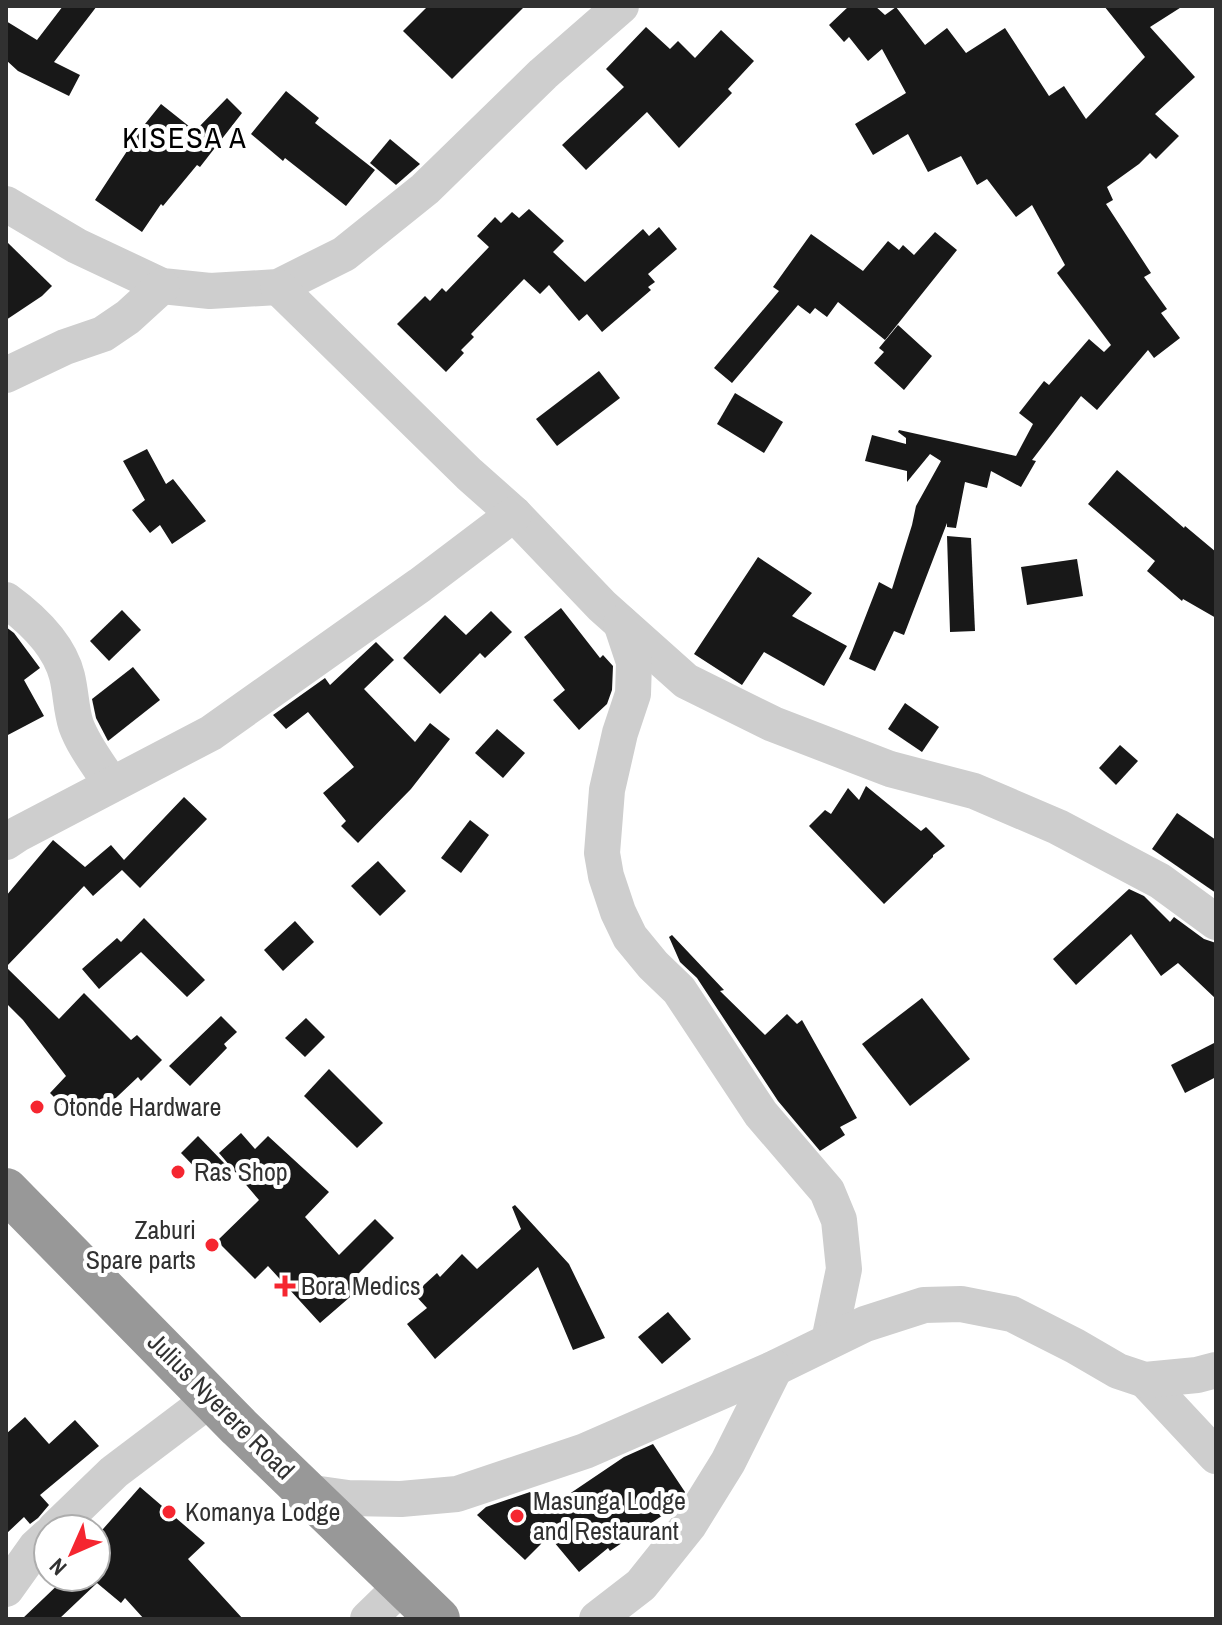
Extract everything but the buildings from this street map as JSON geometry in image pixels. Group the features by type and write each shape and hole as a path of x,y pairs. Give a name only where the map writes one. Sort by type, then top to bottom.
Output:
{"highway":[{"name":"Julius Nyerere Road","path":"6,1190 239,1427 438,1619"}],"street":[{"path":"6,204 77,246 162,286 210,291 278,287 344,254 425,189 543,74 621,6"},
{"path":"6,375 65,347 103,334 128,317 162,286"},
{"path":"278,287 514,514 602,606 686,681 773,724 890,769 974,791 1058,827 1160,881 1216,922"},
{"path":"6,842 211,733 410,593 514,514"},
{"path":"6,600 53,644 66,672 75,721 83,742 111,784"},
{"path":"621,623 634,662 633,694 607,790 602,853 606,876 630,937 679,990 761,1114 827,1191 839,1220 844,1269 829,1341"},
{"path":"306,1492 348,1498 401,1499 457,1494 585,1451 775,1368 865,1324 924,1305 961,1304 1012,1314 1118,1371 1145,1380 1216,1370"},
{"path":"597,1619 641,1585 689,1525 728,1462 775,1368"},
{"path":"1145,1380 1216,1456"},
{"path":"72,1513 114,1472 212,1398"},
{"path":"6,1589 32,1553"},
{"path":"368,1619 403,1585"}],"place":[{"name":"Otonde Hardware","path":"37,1107"},
{"name":"Ras Shop","path":"178,1172"},
{"name":"Zaburi Spare parts","path":"212,1245"},
{"name":"Bora Medics","path":"285,1286"},
{"name":"Komanya Lodge","path":"169,1512"},
{"name":"Masunga Lodge and Restaurant","path":"517,1516"}],"district":[{"name":"KISESA A","path":"185,138"}]}
